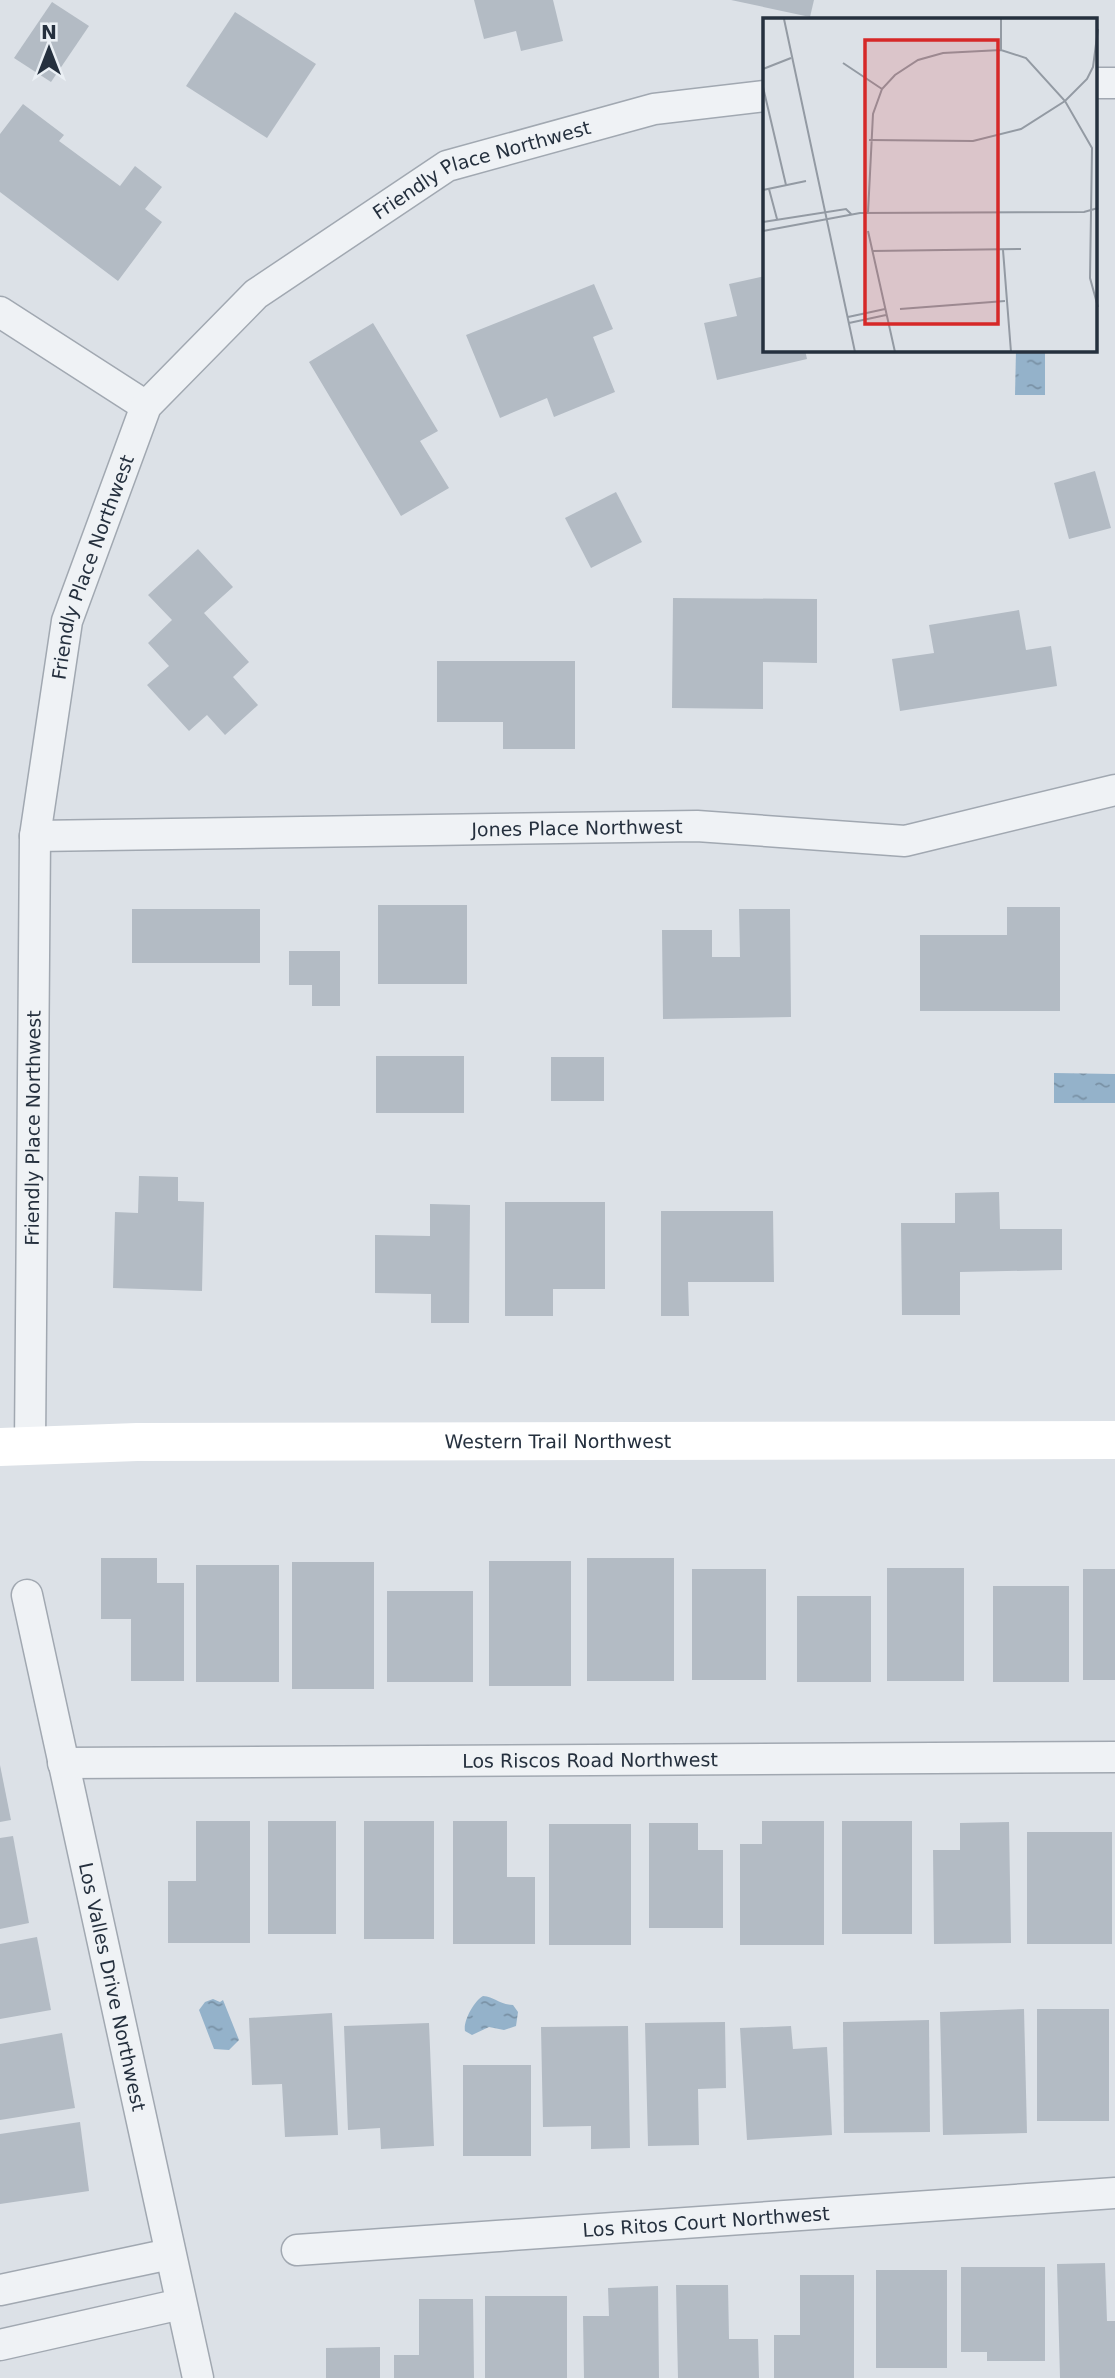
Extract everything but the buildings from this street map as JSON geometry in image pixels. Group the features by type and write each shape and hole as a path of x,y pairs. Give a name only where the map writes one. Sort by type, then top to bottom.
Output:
{"main road":[{"name":"Western Trail Northwest","path":"15,1447 137,1442 1115,1440"}],"street":[{"name":"Friendly Place Northwest","path":"15,1447 35,836 67,621 146,406 256,294 447,166 654,109 763,96"},
{"path":"0,312 146,406"},
{"name":"Jones Place Northwest","path":"35,836 697,826 905,841 1115,790"},
{"name":"Los Valles Drive Northwest","path":"27,1595 198,2378"},
{"name":"Los Riscos Road Northwest","path":"63,1763 1115,1757"},
{"name":"Los Ritos Court Northwest","path":"297,2250 1115,2193"},
{"path":"0,2290 170,2254"},
{"path":"0,2345 181,2304"}],"water":[{"path":"1016,352 1045,352 1045,395 1015,395"},
{"path":"1054,1073 1115,1074 1115,1103 1054,1103"},
{"path":"483,1996 513,2005 518,2012 516,2026 504,2030 489,2027 472,2035 465,2031 470,2012"},
{"path":"213,1999 220,2002 223,2000 239,2040 229,2050 214,2049 199,2010 205,2002"}]}
